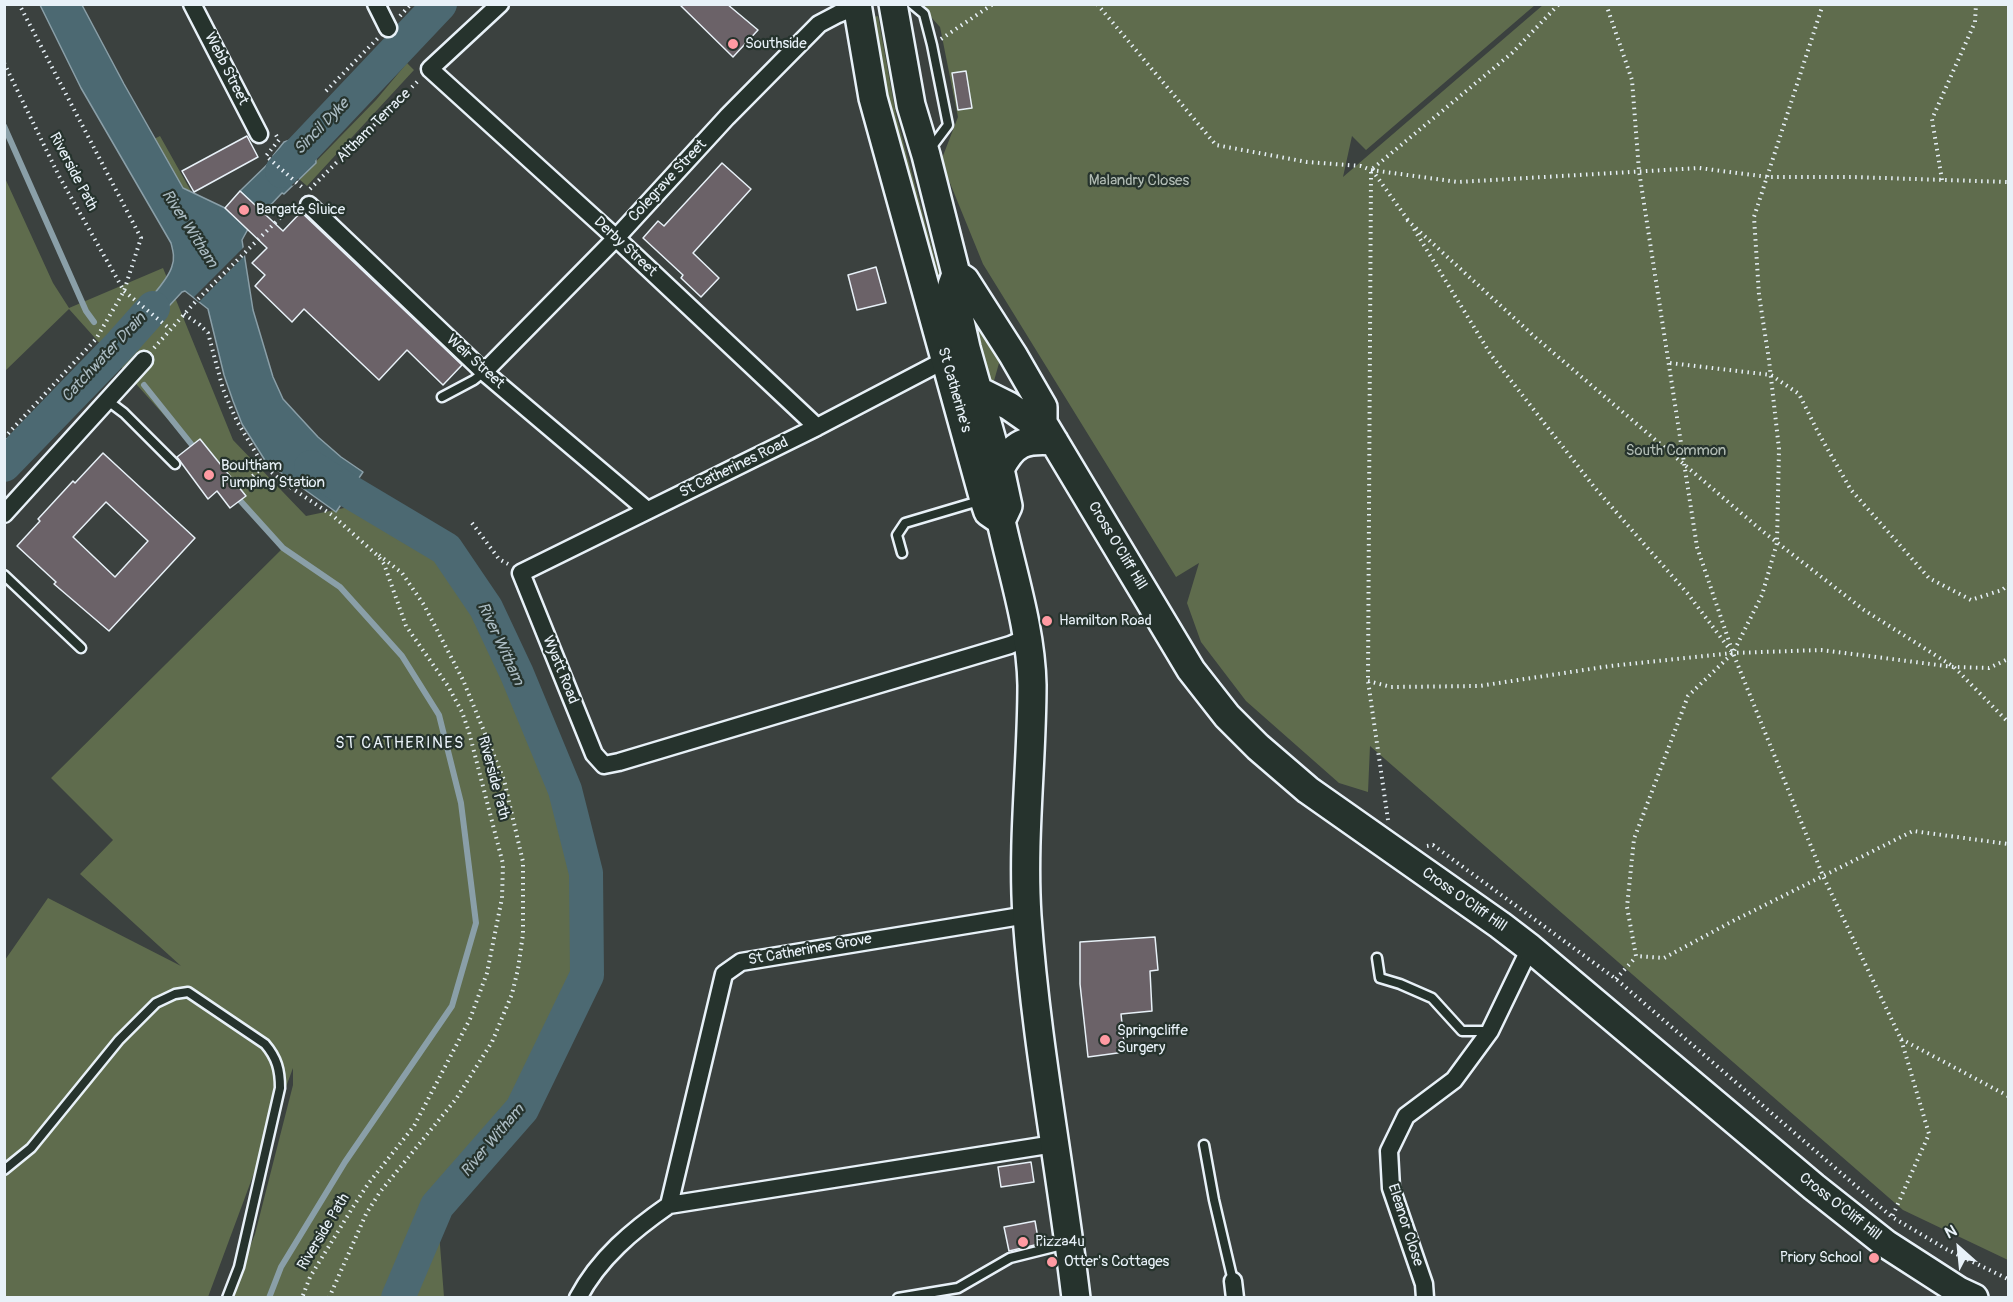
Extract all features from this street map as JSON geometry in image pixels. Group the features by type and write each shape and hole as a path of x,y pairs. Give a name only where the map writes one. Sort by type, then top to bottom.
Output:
{"main road":[{"name":"St Catherine's","path":"859,5 873,98 946,365 988,512 1001,521 1008,506 952,285 956,274 911,105 893,4"},
{"name":"St Catherine's","path":"956,274 965,280 1031,386 1043,407 1048,432"},
{"path":"946,365 956,378 1009,406 1048,432"},
{"path":"1000,469 1012,450 1021,443 1048,432"},
{"name":"Cross O'Cliff Hill","path":"1048,432 1191,670 1221,710 1258,747 1308,790 1530,948 1814,1187 1886,1244 1962,1294"},
{"path":"1001,521 1028,637 1032,684 1025,821 1027,915 1036,1008 1076,1298"}],"street":[{"name":"Webb Street","path":"192,4 259,134"},
{"path":"376,4 388,28"},
{"path":"430,69 500,4"},
{"name":"Colegrave Street","path":"484,372 616,238 727,117 819,24 859,5"},
{"name":"Derby Street","path":"430,69 616,238 817,427"},
{"name":"Weir Street","path":"309,205 484,372 647,510"},
{"path":"4,514 144,360"},
{"name":"St Catherines Road","path":"521,573 946,365"},
{"name":"Wyatt Road","path":"521,573 594,754 604,765 1010,645 1028,637"},
{"name":"St Catherines Grove","path":"669,1205 724,974 741,962 1027,915"},
{"name":"Eleanor Close","path":"1425,1298 1424,1284 1390,1188 1389,1151 1406,1116 1454,1080 1490,1031 1530,948"},
{"path":"578,1298 588,1279 632,1231 669,1205 1054,1144"}],"lane":[{"path":"912,4 924,14 948,125 926,155"},
{"path":"442,397 484,372"},
{"path":"108,401 124,413 175,464"},
{"path":"902,553 897,534 905,524 984,500"},
{"path":"4,575 81,648"},
{"path":"1377,958 1380,978 1432,998 1462,1031 1490,1031"},
{"path":"4,1170 31,1148 119,1040 156,1003 175,994 188,992 266,1044 280,1069 280,1088 239,1267 227,1298"},
{"path":"1204,1145 1234,1289"},
{"path":"898,1298 958,1288 1010,1258 1070,1244"}],"path":[{"path":"4,438 96,339 124,291 141,238 19,4"},
{"path":"932,45 993,4"},
{"path":"1097,4 1216,145 1307,162 1361,166 1371,170 1458,182 1699,168 1768,177 2008,182"},
{"path":"1559,4 1512,53 1371,170 1368,681 1392,849 1433,845 1616,979 1892,1216 1946,1249 2008,1279"},
{"path":"1606,4 1632,80 1639,171 1697,547 1733,653 1823,876 1901,1039 1929,1134 1892,1216"},
{"path":"1636,956 1627,907 1634,839 1688,696 1733,653 1762,595 1777,543 1779,449 1759,296 1754,217 1823,4"},
{"path":"1942,180 1932,119 1975,22 1976,4"},
{"path":"326,92 388,28"},
{"name":"Riverside Path","path":"4,63 59,176 124,291"},
{"name":"Altham Terrace","path":"144,360 168,328 430,69"},
{"path":"279,140 266,156 296,182"},
{"path":"1371,170 1412,224 1491,355 1595,488 1688,594 1733,653"},
{"path":"1407,220 1536,338 1777,543 1864,610 1954,667 2008,722"},
{"path":"124,291 168,328"},
{"name":"Riverside Path","path":"184,314 208,333 223,389 238,423 264,466 284,483 332,515 378,556 388,572 406,626 448,686 462,711 503,864 502,898 488,973 470,1019 414,1126 363,1192 310,1277 302,1298"},
{"path":"1670,363 1771,375 1799,394 1851,490 1929,578 1971,600 2002,590 2008,585"},
{"path":"248,480 264,466"},
{"path":"472,523 499,559 521,573"},
{"path":"329,1298 366,1214 380,1192 456,1099 488,1049 512,994 523,934 523,862 504,780 485,729 437,628 414,590 402,573 371,550"},
{"path":"1368,681 1391,687 1479,686 1610,666 1733,653 1821,650 1954,667 1989,668 2008,659"},
{"path":"1636,956 1664,958 1732,921 1913,831 2008,844"},
{"path":"1616,979 1636,956"},
{"path":"1901,1039 2008,1096"}],"green space":[{"name":"South Common","path":"920,5 1535,5 1366,150 1352,136 1343,177 1543,5 2008,5 2008,1260 1903,1210 1370,746 1368,792 1339,783 1246,701 1201,642 1187,603 1199,563 1176,577 983,264 941,161 958,117 940,27"},
{"path":"878,16 896,115 961,354 955,349 900,162 869,18"},
{"path":"407,63 414,70 307,186 299,179 376,100"},
{"path":"160,136 192,193 179,183 154,139"},
{"path":"4,176 53,283 69,308 163,268 233,440 306,516 368,503 446,549 486,608 517,674 565,790 586,873 587,975 522,1109 437,1206 444,1297 230,1297 255,1234 293,1085 293,1068 208,1297 5,1297 5,960 48,898 181,966 80,874 113,840 51,778 283,548 69,309 5,371"},
{"path":"960,282 1001,356 992,388 986,383"}],"water":[{"path":"40,5 82,5 183,188 225,208 248,229 242,240 253,310 273,377 283,399 318,437 363,472 336,512 266,462 242,424 224,375 208,309 185,291 130,348 115,336 147,302 169,273 174,257 171,243 81,88"},
{"path":"314,125 316,163 263,213 240,191 274,158 273,156 284,142 296,138"}],"pier":[{"path":"275,157 299,179 293,186 269,164"},
{"path":"246,245 247,253 199,302 194,297"}],"building":[{"name":"Southside","path":"679,4 727,4 758,30 733,57"},
{"path":"966,71 972,108 958,110 952,73"},
{"path":"247,136 258,157 194,192 182,171"},
{"path":"722,163 751,189 693,253 719,278 701,297 681,278 683,275 643,238 658,221 664,226"},
{"path":"240,191 283,231 301,212 462,365 443,385 407,350 379,380 304,309 292,322 255,286 265,275 252,263 267,248 225,208"},
{"path":"876,267 886,303 857,310 848,275"},
{"name":"Boultham Pumping Station","path":"200,439 246,496 230,508 217,491 208,499 177,457"},
{"path":"103,453 195,538 109,631 54,584 56,582 17,546 40,521 38,519 73,481 75,483","holes":["106,502 148,541 115,577 73,537"]},
{"path":"1155,937 1158,970 1150,971 1152,1011 1121,1014 1125,1052 1088,1057 1080,984 1080,942"},
{"path":"1031,1162 1034,1182 1001,1187 998,1167"},
{"path":"1035,1221 1039,1244 1009,1251 1004,1227"}],"waterway":[{"name":"Sincil Dyke","path":"282,171 440,4"},
{"path":"4,126 86,311 94,322"},
{"name":"Catchwater Drain","path":"4,465 153,308"},
{"path":"144,385 196,450"},
{"name":"River Witham","path":"311,467 446,549 486,608 517,674 565,790 586,873 587,975 522,1109 437,1206 398,1298"},
{"path":"236,496 283,548 340,587 402,656 439,715 461,803 476,923 452,1006 345,1162 281,1267 269,1298"}],"place":[{"name":"Southside","path":"733,44"},
{"name":"Bargate Sluice","path":"244,210"},
{"name":"Boultham Pumping Station","path":"209,475"},
{"name":"Hamilton Road","path":"1047,621"},
{"name":"Springcliffe Surgery","path":"1105,1040"},
{"name":"Pizza4u","path":"1023,1242"},
{"name":"Priory School","path":"1874,1258"},
{"name":"Otter's Cottages","path":"1052,1262"}],"district":[{"name":"ST CATHERINES","path":"400,744"}],"park label":[{"name":"Malandry Closes","path":"1139,181"}]}
